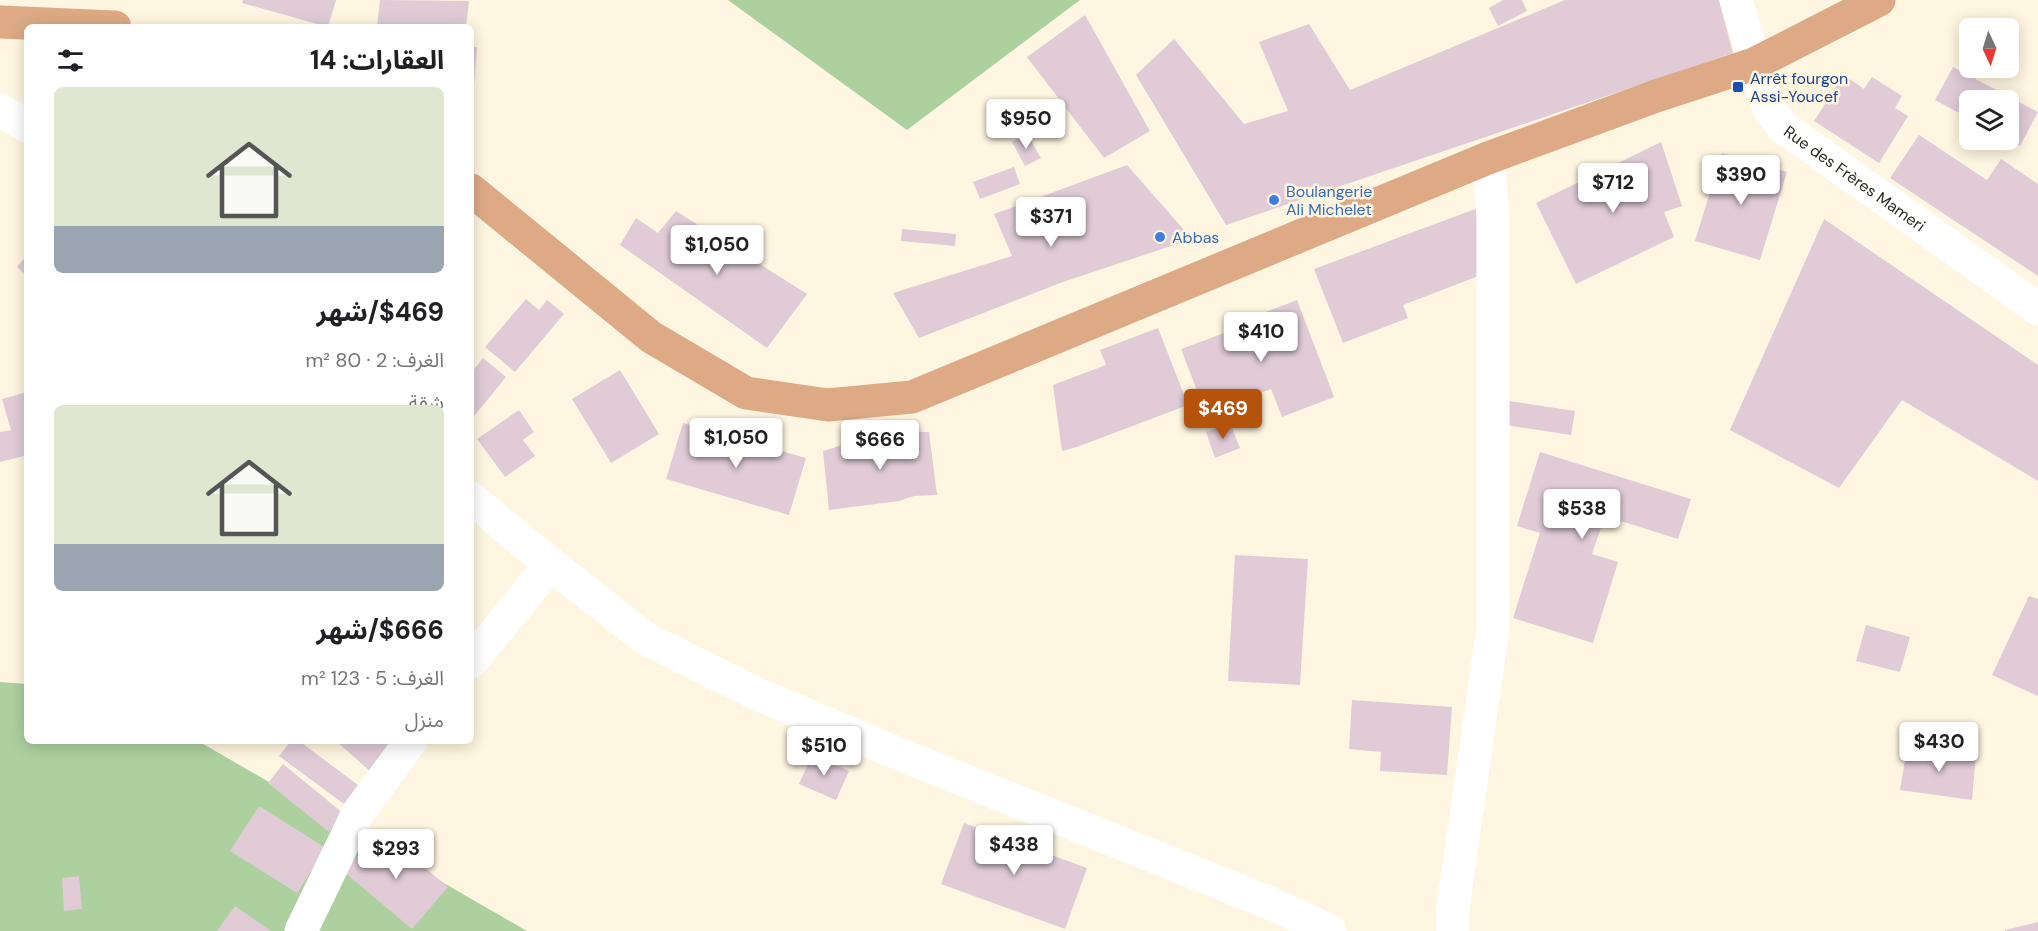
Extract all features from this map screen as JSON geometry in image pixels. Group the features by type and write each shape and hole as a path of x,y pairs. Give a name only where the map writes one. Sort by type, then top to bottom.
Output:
{"main road":[{"path":"474,192 651,338 746,393 828,405 912,397 1488,158 1656,96 1754,64 1879,0"},
{"path":"0,22 46,24"}],"street":[{"name":"Rue des Frères Mameri","path":"1736,0 1769,109 1783,127 2038,309"},
{"path":"0,110 24,124"},
{"path":"1453,931 1453,908 1493,628 1494,219 1488,158"},
{"path":"474,500 646,639 757,694 904,756 1267,902 1330,931"},
{"path":"474,658 551,564"},
{"path":"301,931 358,813 409,744"}],"green space":[{"path":"728,0 1080,0 907,130"},
{"path":"0,682 24,684 24,744 203,744 527,931 0,931"}],"building":[{"path":"243,0 336,0 329,24 317,24 242,3"},
{"path":"380,0 469,1 466,24 377,24"},
{"path":"1503,0 1522,0 1527,11 1498,26 1489,8"},
{"path":"1565,0 1719,0 1733,53 1226,225 1136,75 1174,39 1244,124 1288,111 1259,42 1309,24 1350,90"},
{"path":"1085,15 1150,131 1104,158 1027,57"},
{"path":"474,47 477,47 474,84"},
{"path":"1953,67 1959,70 1959,78 1974,78 1996,90 1959,90 1959,113 1935,100"},
{"path":"1844,75 1864,89 1872,77 1902,96 1895,108 1908,116 1879,163 1814,121"},
{"path":"2019,102 2038,112 2019,145"},
{"path":"1027,134 1041,158 1025,166 1012,142"},
{"path":"1919,135 1987,180 2001,159 2038,184 2038,276 1890,178"},
{"path":"1661,142 1682,206 1664,212 1674,237 1576,284 1536,203"},
{"path":"1722,153 1787,172 1760,260 1695,241"},
{"path":"1127,165 1192,239 1060,283 919,338 893,293 1012,256 994,214"},
{"path":"1014,167 1020,184 980,199 973,182"},
{"path":"1478,208 1481,275 1403,305 1408,318 1343,343 1314,269"},
{"path":"676,211 807,294 767,348 620,245 636,218 658,233"},
{"path":"1824,219 2038,365 2038,481 1902,400 1839,488 1730,430"},
{"path":"902,229 956,234 955,246 901,241"},
{"path":"24,259 24,273 17,267"},
{"path":"526,299 539,310 547,300 564,314 515,372 485,347"},
{"path":"1297,300 1334,397 1282,417 1271,389 1206,414 1181,349 1243,326 1242,321"},
{"path":"1158,328 1188,405 1062,451 1053,385 1106,365 1100,350"},
{"path":"483,358 506,377 474,416 474,369"},
{"path":"620,370 659,434 611,463 572,399"},
{"path":"24,393 24,456 0,462 0,432 11,430 2,399"},
{"path":"1502,400 1575,411 1571,435 1499,424"},
{"path":"519,410 534,432 523,440 535,456 505,477 477,439"},
{"path":"683,423 806,458 789,515 666,479"},
{"path":"1230,423 1240,448 1215,458 1206,432"},
{"path":"916,432 929,432 937,495 914,496 899,501 829,510 823,451 858,440 894,439"},
{"path":"1540,452 1691,499 1678,539 1605,516 1592,554 1618,562 1593,643 1513,618 1540,533 1517,526"},
{"path":"1235,555 1308,559 1300,685 1228,681"},
{"path":"2029,596 2038,599 2038,696 1992,675"},
{"path":"1866,625 1910,637 1900,672 1856,661"},
{"path":"1352,700 1452,707 1447,775 1380,771 1381,752 1349,749"},
{"path":"289,744 303,744 358,785 344,804 279,756"},
{"path":"339,744 394,744 371,772"},
{"path":"1907,748 1976,754 1972,800 1900,790"},
{"path":"812,755 849,771 836,800 799,784"},
{"path":"283,764 344,814 329,832 268,783"},
{"path":"259,806 326,848 297,893 230,851"},
{"path":"964,823 1087,868 1065,929 941,884"},
{"path":"379,830 448,887 412,929 344,872"},
{"path":"79,876 82,909 64,911 62,878"},
{"path":"235,906 271,931 217,931"},
{"path":"2038,922 2038,931 2005,931 2005,930"}],"place":[{"name":"Arrêt fourgon Assi-Youcef","path":"1738,87"},
{"name":"Boulangerie Ali Michelet","path":"1274,200"},
{"name":"Abbas","path":"1160,237"}]}
